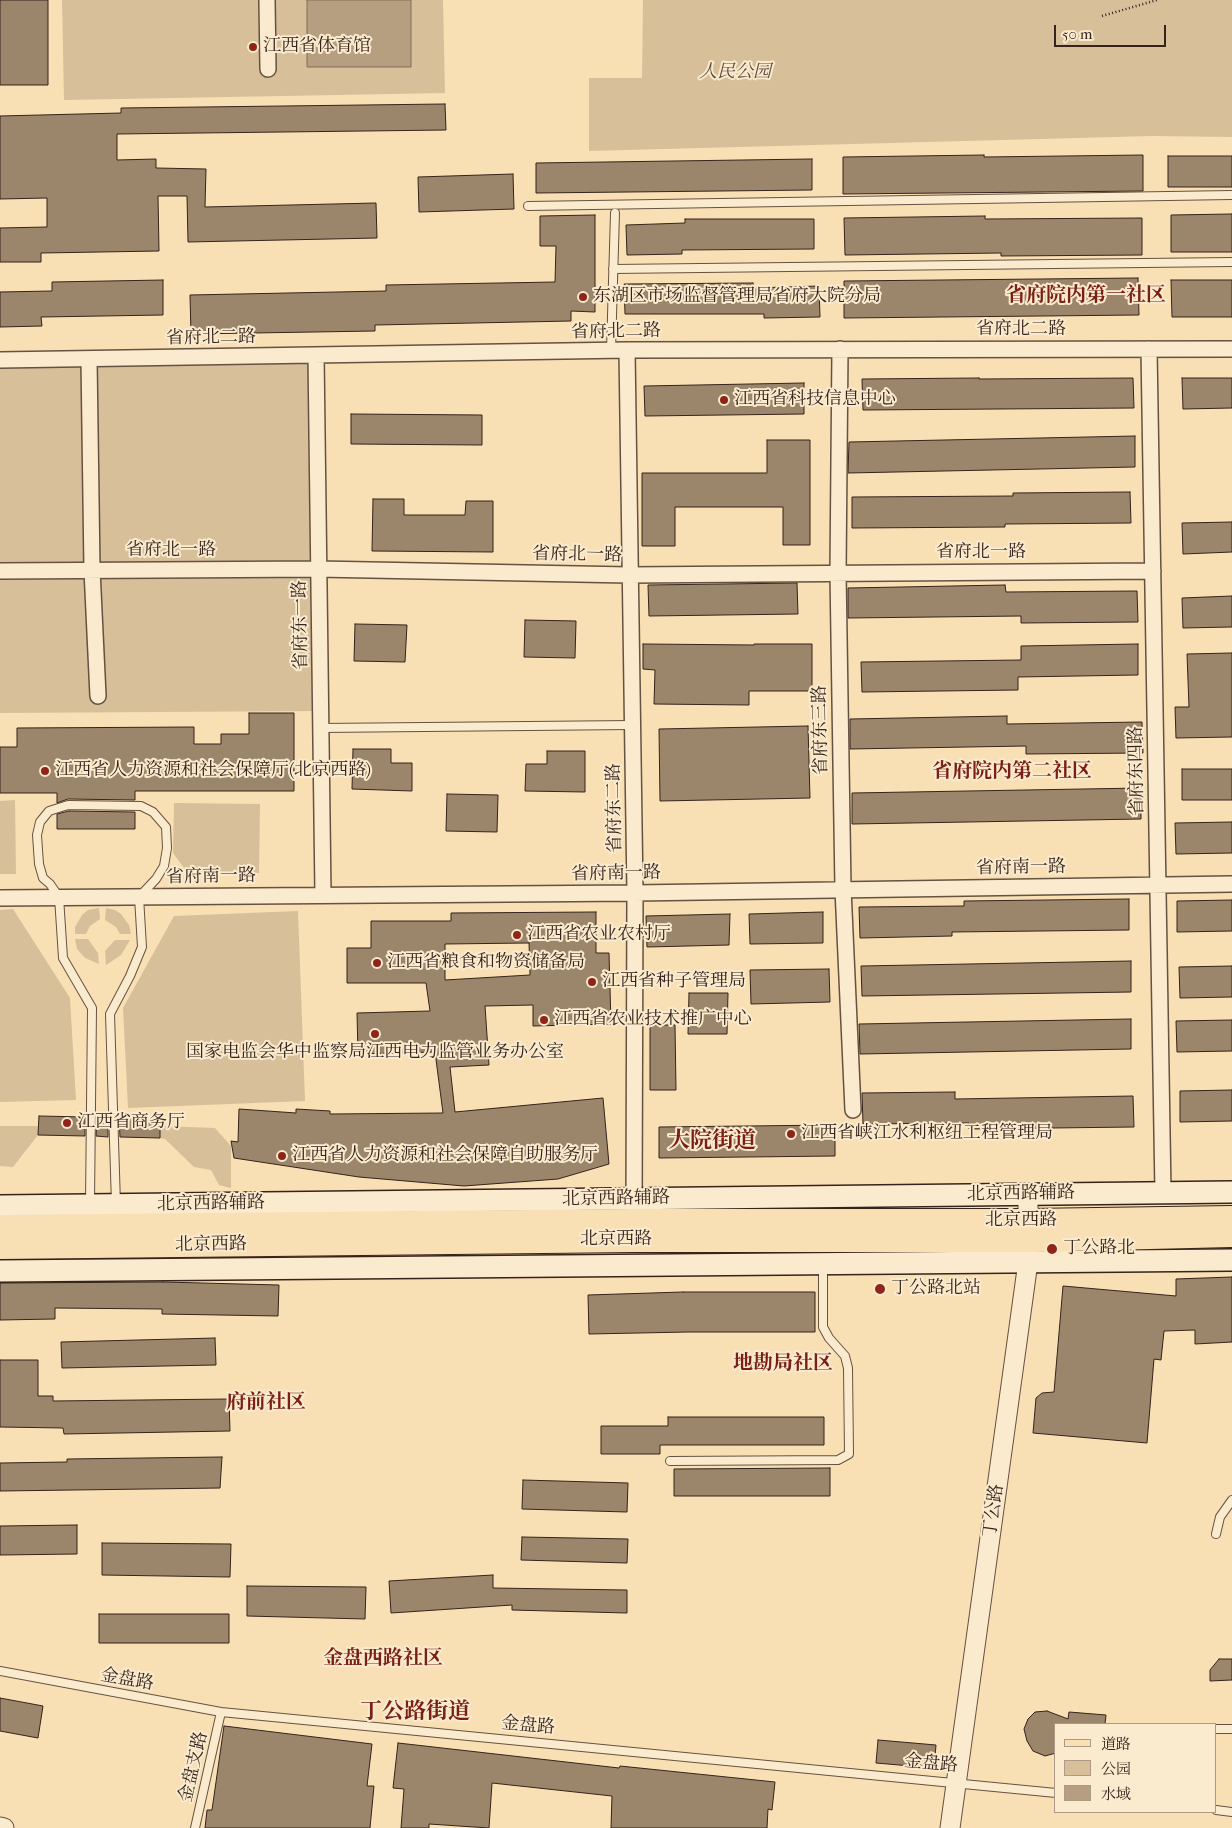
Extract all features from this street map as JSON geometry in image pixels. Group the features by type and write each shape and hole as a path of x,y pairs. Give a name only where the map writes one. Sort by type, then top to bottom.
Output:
{"main road":[{"name":"北京西路辅路","path":"634,1220 1028,1194 1232,1192"},
{"path":"0,1206 90,1216"},
{"name":"北京西路","path":"0,1227 90,1216 117,1215 634,1220 1028,1241 1232,1235"},
{"name":"北京西路","path":"1028,1241 1232,1218"},
{"name":"北京西路","path":"0,1247 634,1220"},
{"path":"0,1271 823,1263 1028,1241 1232,1260"}],"street":[{"path":"267,0 268,69"},
{"name":"省府东三路","path":"840,349 838,573 843,889 853,1110"},
{"name":"省府东四路","path":"1149,349 1163,1193"},
{"name":"省府北二路","path":"0,360 611,350 1232,349"},
{"name":"省府东二路","path":"627,350 634,893 634,1265"},
{"name":"省府东一路","path":"316,355 323,895"},
{"path":"89,359 92,570 98,696"},
{"name":"省府北一路","path":"0,571 318,569 630,575 1153,571"},
{"name":"省府南一路","path":"0,898 634,893 1232,884"},
{"name":"丁公路","path":"950,1828 1028,1241 1028,1194"},
{"path":"0,1827 4,1828"}],"lane":[{"path":"528,206 1232,195"},
{"path":"611,350 615,213"},
{"path":"614,269 1232,262"},
{"path":"321,728 632,725"},
{"path":"90,1216 92,1008 63,958 59,897 43,878 39,864 37,835 40,822 49,811 68,805 141,806 153,812 166,827 167,848 164,866 156,879 139,897 142,947 130,976 110,1014 117,1215"},
{"path":"670,1461 838,1460 849,1454 848,1368 845,1356 829,1338 823,1327 823,1263"},
{"path":"1216,1534 1220,1517 1232,1500"},
{"name":"金盘路","path":"0,1671 221,1712 1054,1793"},
{"name":"金盘支路","path":"195,1828 221,1712"},
{"path":"1217,1729 1232,1729"},
{"path":"1217,1810 1232,1812"}],"path":[{"path":"1102,16 1157,0"}],"green space":[{"name":"江西省体育馆","path":"62,0 443,0 445,93 64,100"},
{"name":"人民公园","path":"643,0 1232,0 1232,137 1152,136 589,151 589,78 642,78"},
{"path":"311,361 317,711 0,713 0,367"},
{"path":"15,800 16,874 0,874 0,801"},
{"path":"174,803 260,804 259,873 187,872 173,853"},
{"path":"99,908 100,919 90,926 86,934 75,934 75,927 82,915 88,910"},
{"path":"106,908 121,914 129,925 131,934 120,934 116,927 105,920"},
{"path":"13,909 70,998 76,1100 0,1102 0,910"},
{"path":"298,911 305,1101 128,1108 123,1008 174,916"},
{"path":"75,939 88,939 98,953 99,964 85,958 77,949"},
{"path":"115,940 130,940 121,955 106,965 105,951"},
{"path":"0,1126 38,1126 38,1135 13,1167 0,1166"},
{"path":"160,1126 215,1128 231,1146 231,1188 219,1185 211,1170 194,1167 165,1139 160,1138"}],"water":[{"path":"307,0 411,0 411,67 307,67"}],"building":[{"path":"0,0 48,0 48,85 0,85"},
{"path":"445,104 446,130 117,134 117,160 156,159 156,168 206,169 205,207 376,203 377,238 188,242 187,196 158,196 159,251 41,253 41,262 0,262 0,228 47,227 47,198 0,199 0,116 121,113 121,108"},
{"path":"984,155 984,157 1143,155 1143,191 843,194 843,157"},
{"path":"1168,156 1232,156 1232,187 1168,187"},
{"path":"812,159 812,190 536,193 536,163"},
{"path":"513,174 514,209 419,212 418,177"},
{"path":"1232,214 1232,252 1171,252 1171,215"},
{"path":"595,215 595,312 571,311 571,321 375,325 375,331 191,334 190,295 386,291 386,285 555,282 556,246 540,246 540,216"},
{"path":"985,216 985,219 1142,218 1142,255 1001,256 1001,253 845,255 844,218"},
{"path":"685,219 814,219 814,249 682,250 682,254 627,255 626,225 685,223"},
{"path":"1138,278 1139,315 844,318 844,281"},
{"path":"163,280 163,315 41,317 42,326 0,327 0,292 52,291 52,282"},
{"path":"1171,280 1232,280 1232,317 1172,317"},
{"path":"753,283 753,288 819,286 820,317 764,318 764,314 625,314 624,284"},
{"path":"1133,378 1134,408 863,410 862,379"},
{"path":"1182,378 1232,378 1232,408 1183,409"},
{"name":"江西省科技信息中心","path":"804,383 804,414 645,416 644,386"},
{"path":"351,414 482,415 482,445 351,444"},
{"path":"1135,436 1135,467 848,473 849,442"},
{"path":"767,440 810,440 810,545 783,545 783,507 675,507 675,546 642,546 642,473 767,473"},
{"path":"1130,492 1131,523 1005,524 1005,527 852,528 852,497 1013,496 1013,493"},
{"path":"373,499 404,499 404,515 465,515 466,501 493,501 493,552 372,551"},
{"path":"1232,522 1232,552 1183,554 1182,523"},
{"path":"797,583 798,614 649,616 648,585"},
{"path":"1005,585 1006,592 1137,591 1138,622 1021,623 1021,616 848,618 848,588"},
{"path":"1232,596 1232,627 1183,628 1182,598"},
{"path":"525,620 576,621 575,658 524,657"},
{"path":"355,624 407,625 405,662 354,661"},
{"path":"643,644 812,644 812,691 749,691 749,705 654,704 655,670 643,669"},
{"path":"1138,644 1138,675 1018,677 1018,690 862,692 861,662 1021,660 1021,646"},
{"path":"1232,653 1232,737 1176,738 1175,707 1189,707 1187,654"},
{"path":"249,713 294,713 294,791 135,791 135,800 68,799 57,803 57,793 0,793 0,747 17,747 17,728 194,727 194,744 221,744 221,734 249,734"},
{"path":"1007,716 1007,724 1142,722 1143,753 1026,754 1026,746 850,749 850,719"},
{"path":"808,726 810,798 660,801 659,729"},
{"path":"353,749 391,749 391,763 412,763 412,791 352,789"},
{"path":"547,751 585,751 585,792 525,791 526,764 547,764"},
{"path":"1182,769 1232,769 1232,800 1182,800"},
{"path":"1141,788 1141,819 852,824 852,793"},
{"path":"447,794 498,795 497,832 446,831"},
{"path":"69,811 135,812 135,829 57,829 57,814"},
{"path":"1232,822 1232,853 1176,854 1175,823"},
{"path":"1129,899 1129,930 952,932 952,936 860,938 859,907 964,906 964,901"},
{"path":"1232,900 1232,931 1177,932 1177,901"},
{"path":"596,912 596,953 609,953 611,1024 533,1026 533,1005 485,1006 489,1065 450,1067 455,1112 603,1098 609,1164 558,1179 464,1186 359,1177 234,1158 231,1141 238,1142 239,1109 296,1113 296,1109 330,1111 330,1114 443,1113 435,1052 358,1054 357,1013 430,1011 426,983 347,983 347,948 371,948 371,921 451,921 451,913","holes":["529,943 530,975 445,980 445,944"]},
{"path":"823,912 823,943 750,944 749,914"},
{"path":"730,914 729,945 647,947 646,916"},
{"path":"1131,961 1131,992 862,996 861,966"},
{"path":"1232,966 1232,997 1180,998 1179,967"},
{"path":"829,969 830,1002 751,1004 750,970"},
{"path":"689,993 728,993 727,1034 688,1034"},
{"path":"1131,1019 1131,1049 860,1054 859,1024"},
{"path":"1232,1020 1232,1051 1177,1052 1176,1021"},
{"path":"650,1025 675,1025 676,1090 650,1090"},
{"path":"1232,1090 1232,1121 1180,1122 1180,1091"},
{"path":"955,1092 955,1099 1133,1096 1134,1127 969,1129 969,1123 863,1124 862,1093"},
{"path":"39,1116 85,1117 85,1136 38,1135"},
{"path":"97,1117 108,1117 108,1137 96,1136"},
{"path":"119,1117 160,1118 160,1138 120,1137"},
{"path":"835,1125 835,1156 659,1158 659,1127"},
{"path":"1232,1277 1232,1342 1195,1344 1195,1330 1164,1331 1161,1360 1154,1359 1147,1443 1033,1433 1036,1398 1042,1393 1054,1392 1063,1286 1176,1296 1176,1279"},
{"path":"163,1282 279,1285 278,1316 162,1314 162,1309 55,1308 55,1319 0,1320 0,1283"},
{"path":"683,1292 815,1292 815,1332 589,1334 588,1295"},
{"path":"215,1338 216,1365 62,1368 61,1342"},
{"path":"0,1360 38,1360 38,1396 53,1396 53,1401 229,1399 230,1431 64,1434 63,1428 0,1427"},
{"path":"668,1417 824,1417 824,1445 660,1445 660,1454 601,1454 601,1426 668,1426"},
{"path":"222,1457 220,1488 0,1491 0,1463 67,1462 67,1459"},
{"path":"830,1468 830,1496 674,1496 674,1469"},
{"path":"523,1480 628,1483 627,1512 522,1509"},
{"path":"77,1525 77,1554 0,1555 0,1526"},
{"path":"522,1537 628,1539 627,1563 521,1560"},
{"path":"102,1543 231,1544 230,1577 102,1575"},
{"path":"493,1575 493,1588 627,1590 627,1613 512,1610 512,1605 391,1613 389,1581"},
{"path":"247,1586 366,1587 365,1619 247,1616"},
{"path":"99,1614 229,1614 229,1643 99,1643"},
{"path":"1219,1659 1232,1659 1232,1680 1210,1681 1210,1670"},
{"path":"0,1698 43,1706 38,1738 0,1731"},
{"path":"1047,1711 1068,1719 1069,1712 1106,1715 1105,1723 1054,1723 1054,1754 1045,1756 1033,1751 1027,1741 1024,1729 1028,1719 1035,1712"},
{"path":"224,1726 372,1744 367,1786 374,1786 370,1828 205,1828 207,1810 212,1810"},
{"path":"878,1740 936,1745 934,1768 876,1763"},
{"path":"398,1743 619,1768 620,1766 775,1782 772,1810 768,1809 767,1828 611,1828 612,1796 492,1783 489,1828 429,1824 429,1828 401,1828 404,1789 393,1788"}],"place":[{"name":"江西省体育馆","path":"253,47"},
{"name":"东湖区市场监督管理局省府大院分局","path":"583,297"},
{"name":"江西省科技信息中心","path":"724,400"},
{"name":"江西省人力资源和社会保障厅(北京西路)","path":"45,771"},
{"name":"江西省农业农村厅","path":"517,935"},
{"name":"江西省粮食和物资储备局","path":"377,963"},
{"name":"江西省种子管理局","path":"592,982"},
{"name":"江西省农业技术推广中心","path":"544,1020"},
{"name":"国家电监会华中监察局江西电力监管业务办公室","path":"375,1034"},
{"name":"江西省商务厅","path":"67,1123"},
{"name":"江西省峡江水利枢纽工程管理局","path":"791,1134"},
{"name":"江西省人力资源和社会保障自助服务厅","path":"282,1156"},
{"name":"丁公路北","path":"1052,1249"},
{"name":"丁公路北站","path":"880,1289"}],"district":[{"name":"省府院内第一社区","path":"1086,296"},
{"name":"省府院内第二社区","path":"1012,772"},
{"name":"大院街道","path":"712,1142"},
{"name":"地勘局社区","path":"783,1364"},
{"name":"府前社区","path":"266,1403"},
{"name":"金盘西路社区","path":"383,1659"},
{"name":"丁公路街道","path":"415,1713"}]}
